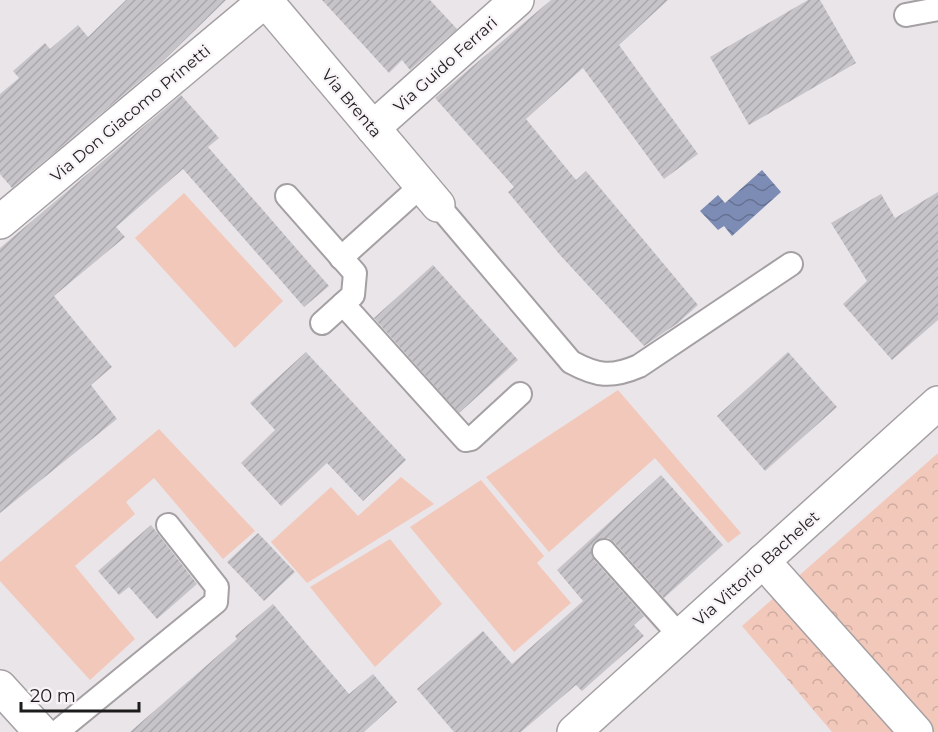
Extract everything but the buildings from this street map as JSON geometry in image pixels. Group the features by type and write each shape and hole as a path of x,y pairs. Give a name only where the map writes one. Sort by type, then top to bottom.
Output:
{"street":[{"name":"Via Guido Ferrari","path":"373,129 517,0"},
{"name":"Via Brenta","path":"262,6 272,8 430,195"},
{"name":"Via Don Giacomo Prinetti","path":"0,222 246,16 262,6"},
{"name":"Via Vittorio Bachelet","path":"574,732 938,403"},
{"path":"763,561 916,732"},
{"path":"0,687 41,732"}],"lane":[{"path":"906,15 938,9"},
{"path":"341,258 430,195 571,362 592,373 619,375 639,366 791,264"},
{"path":"287,196 355,273 353,295 322,323"},
{"path":"343,304 466,440 471,439 520,394"},
{"path":"57,732 216,602 218,587 168,525"},
{"path":"604,551 680,636"}],"green space":[{"path":"184,193 283,301 235,348 135,238"},
{"path":"618,390 741,533 728,543 655,458 549,552 486,477"},
{"path":"159,429 255,531 223,559 154,478 126,502 135,514 75,566 135,639 90,680 0,581 0,562"},
{"path":"938,453 938,732 832,732 742,626"},
{"path":"401,477 434,504 307,583 271,542 331,487 358,516"},
{"path":"481,480 544,556 537,563 571,603 514,652 410,527"},
{"path":"390,539 442,604 375,667 310,587"}],"water":[{"path":"762,170 781,192 732,236 724,226 718,230 700,211 718,195 725,203"}]}
